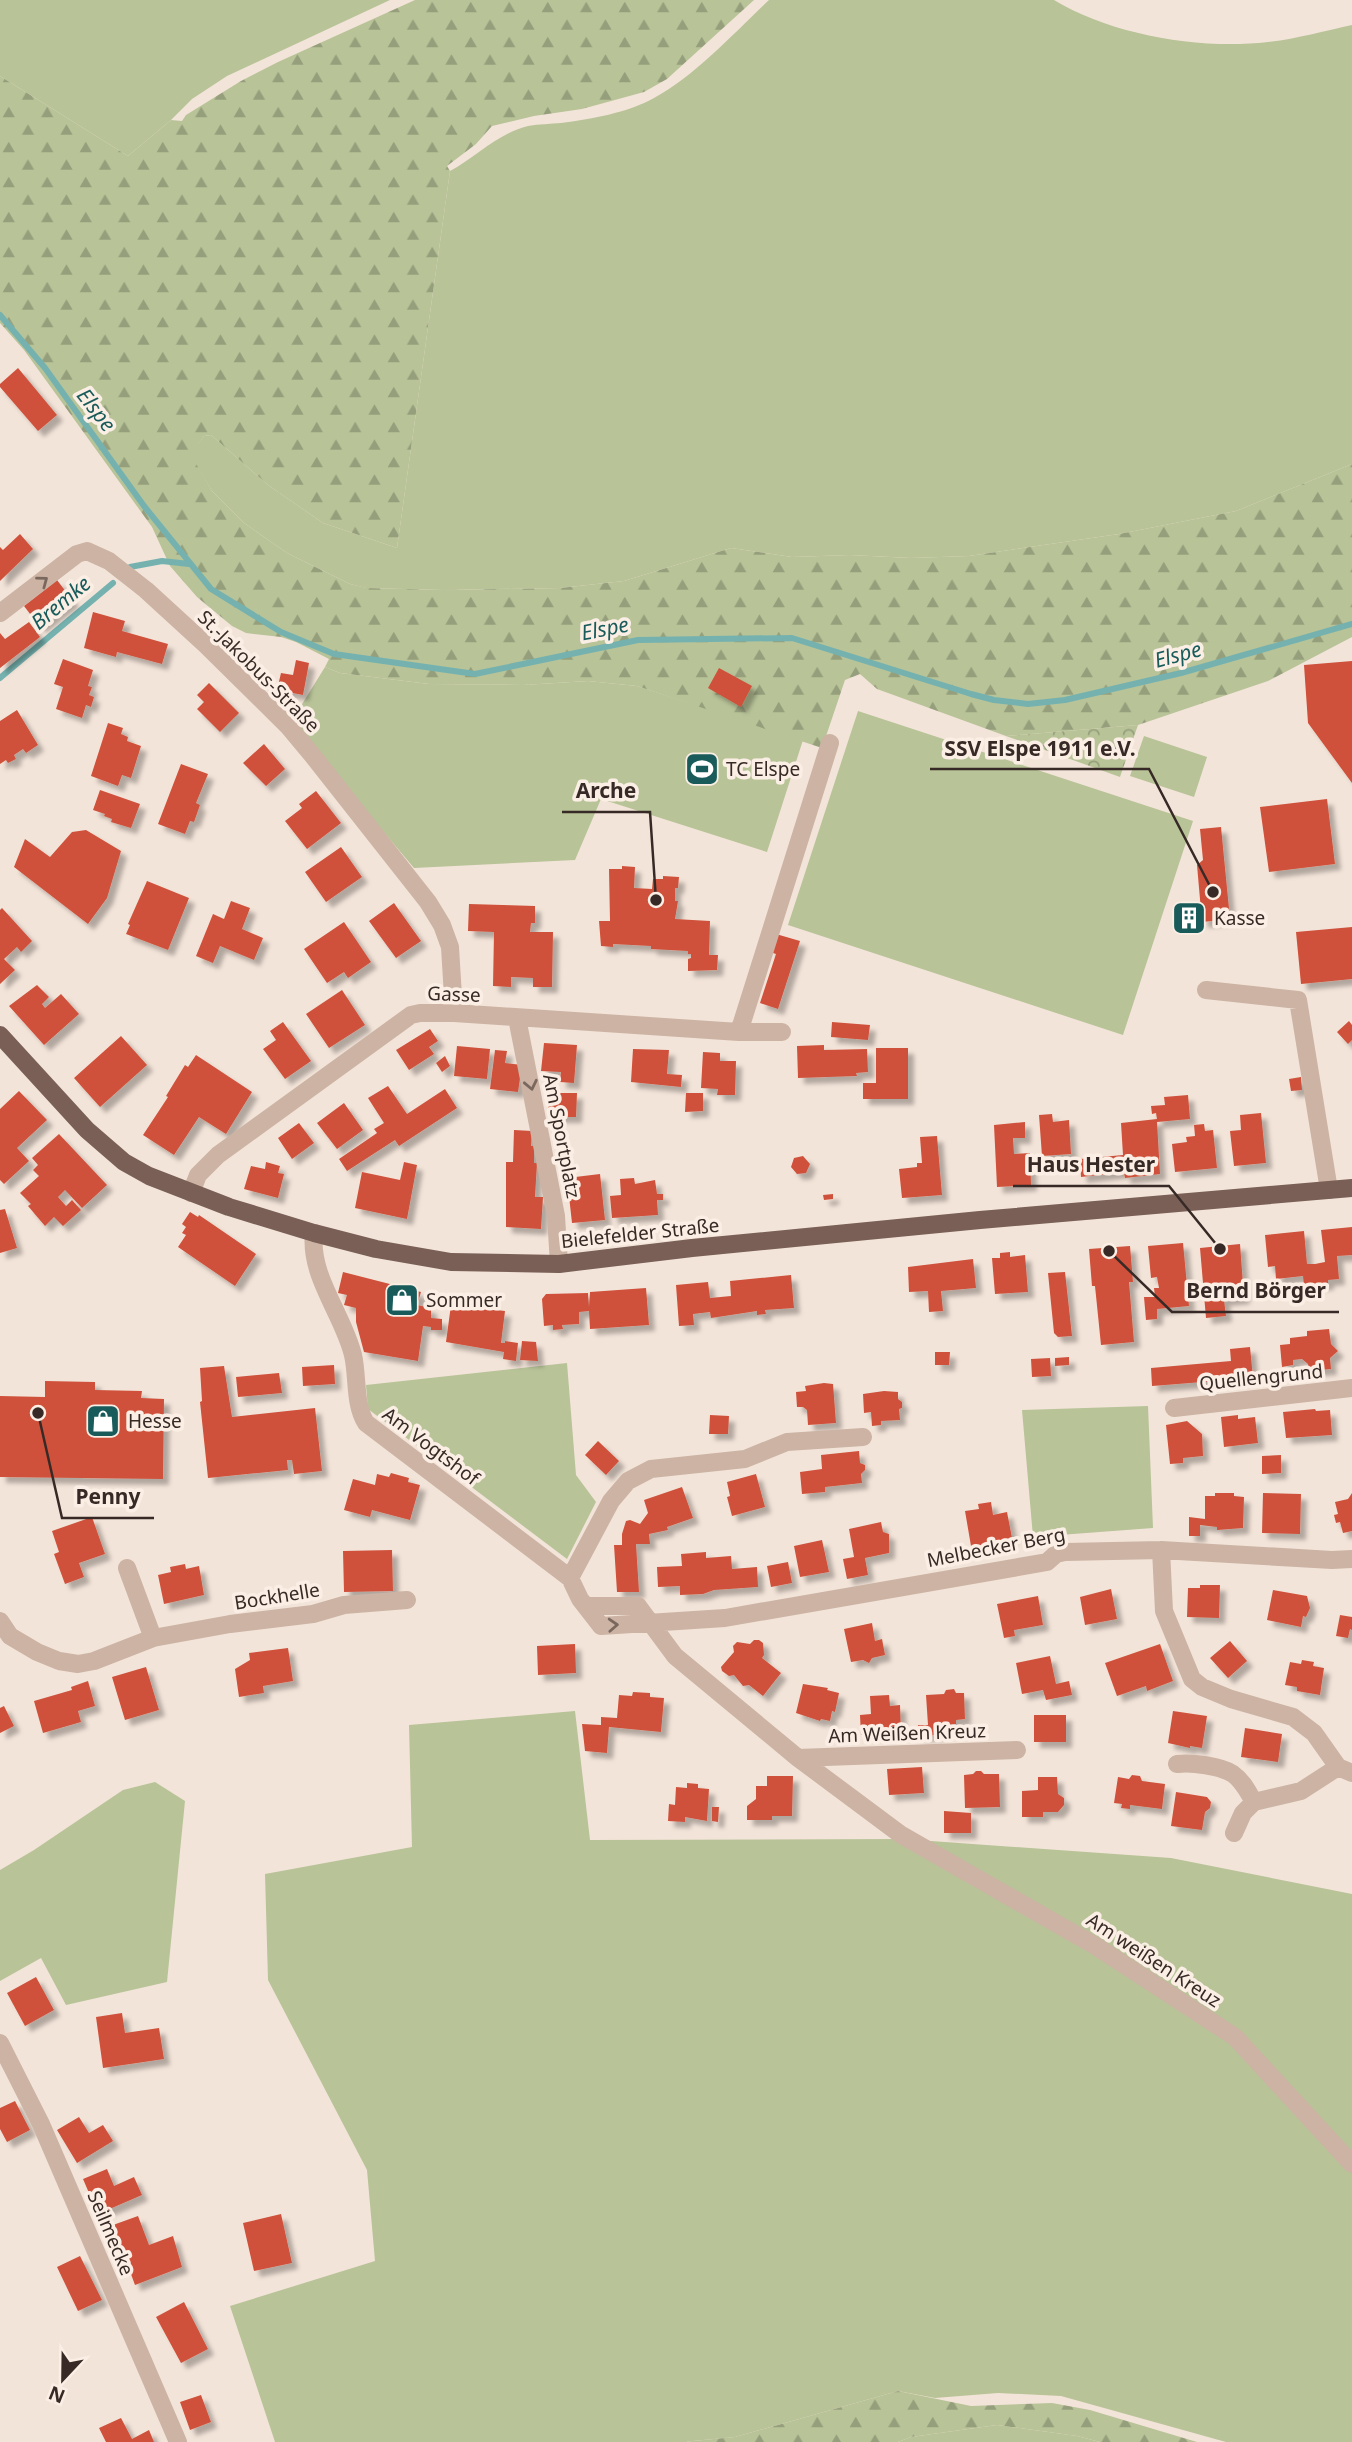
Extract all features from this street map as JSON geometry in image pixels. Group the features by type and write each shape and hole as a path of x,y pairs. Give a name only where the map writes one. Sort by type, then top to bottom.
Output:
{"main road":[{"name":"Bielefelder Straße","path":"0,1035 87,1130 124,1161 149,1176 191,1193 314,1233 376,1249 451,1262 559,1264 980,1220 1352,1188"}],"street":[{"name":"St.-Jakobus-Straße","path":"0,613 77,554 87,551 97,554 118,568 205,644 288,726 428,902 442,925 450,947 454,1013"},
{"path":"739,1032 830,743"},
{"path":"1206,990 1298,1000 1329,1191"},
{"name":"Gasse","path":"191,1193 198,1175 212,1159 399,1021 420,1013 739,1032 782,1032"},
{"name":"Am Sportplatz","path":"517,1018 554,1204 559,1264"},
{"name":"Am Vogtshof","path":"314,1233 314,1259 352,1353 360,1413 366,1423 570,1578 601,1626 651,1623"},
{"name":"Quellengrund","path":"1174,1408 1352,1388"},
{"path":"570,1578 611,1501 628,1481 651,1469 745,1459 787,1441 863,1437"},
{"path":"1161,1550 1164,1611 1192,1679 1202,1687 1231,1699 1293,1717 1314,1733 1345,1770 1301,1791 1254,1802 1244,1813 1234,1833"},
{"name":"Melbecker Berg","path":"651,1623 725,1618 784,1609 1047,1562 1056,1554 1065,1552 1161,1550 1352,1559"},
{"path":"127,1568 153,1638"},
{"name":"Bockhelle","path":"0,1621 10,1636 37,1653 78,1664 94,1661 153,1638 230,1624 313,1614 344,1605 407,1600"},
{"path":"651,1623 675,1656 798,1758"},
{"name":"Am Weißen Kreuz","path":"798,1758 1017,1750"},
{"name":"Am weißen Kreuz","path":"798,1758 900,1834 1094,1945 1235,2037 1352,2164"},
{"path":"1177,1764 1190,1762 1231,1772 1244,1784 1254,1802"},
{"name":"Seilmecke","path":"0,2043 41,2124 178,2442"}],"green space":[{"path":"0,0 390,0 227,76 192,99 128,156 0,76"},
{"path":"415,0 754,0 667,79 644,92 582,109 492,126 476,144 447,166 450,171 397,548 323,523 268,485 211,435 204,436 191,455 212,491 244,523 287,553 350,584 367,588 443,590 560,588 624,581 731,548 792,557 969,556 1119,534 1236,511 1352,464 1352,637 1268,681 1138,725 1006,736 877,689 860,674 845,680 822,748 637,686 588,681 523,685 429,684 340,673 325,667 329,659 296,642 281,637 246,633 232,626 197,597 170,566 152,527 24,350 0,323 0,76 128,156 171,120 182,121 186,115 241,81"},
{"path":"769,0 1054,0 1077,12 1129,31 1214,44 1278,41 1352,25 1352,464 1236,511 1119,534 969,556 792,557 731,548 624,581 560,588 443,590 366,588 350,584 287,553 244,523 212,491 190,455 204,436 211,435 268,485 323,523 397,548 450,171 517,129 609,115 654,98 699,66"},
{"path":"325,667 340,673 429,684 523,685 588,681 637,686 803,740 767,852 601,799 575,860 414,868 291,722"},
{"path":"858,711 1193,821 1123,1035 788,925"},
{"path":"1138,725 1120,777 1006,736"},
{"path":"1144,736 1207,757 1194,797 1130,776"},
{"path":"567,1363 576,1475 596,1502 567,1559 368,1409 366,1385"},
{"path":"1148,1406 1153,1528 1033,1537 1022,1410"},
{"path":"575,1711 590,1840 903,1839 1171,1858 1352,1894 1352,2442 1226,2442 1061,2396 998,2393 935,2398 898,2391 735,2437 682,2442 275,2442 230,2306 375,2261 367,2170 268,1980 265,1874 412,1847 409,1725"},
{"path":"155,1782 185,1801 167,1982 66,2005 41,1958 0,1981 0,1870 123,1790"},
{"path":"898,2391 971,2406 1052,2403 1090,2410 1197,2442 1100,2442 1077,2436 997,2425 911,2437 898,2442 682,2442 735,2437"},
{"path":"997,2425 1077,2436 1100,2442 898,2442 911,2437"}],"building":[{"path":"18,368 57,415 38,431 0,387"},
{"path":"20,534 33,549 0,581 0,547 3,550"},
{"path":"57,580 73,601 40,627 24,606"},
{"path":"93,612 125,621 122,631 168,644 162,664 117,652 116,657 84,648"},
{"path":"29,622 40,637 0,668 0,633 5,639"},
{"path":"63,659 93,670 88,686 92,687 89,695 94,697 91,707 86,705 82,718 56,709 63,687 54,684"},
{"path":"296,660 309,663 303,695 277,690 281,673 293,675"},
{"path":"1352,661 1352,783 1308,723 1304,665"},
{"path":"719,668 752,686 741,707 708,688"},
{"path":"209,683 239,713 220,732 197,709 204,702 197,695"},
{"path":"17,710 38,745 26,753 23,749 14,755 16,759 0,764 0,721"},
{"path":"108,723 123,728 121,734 128,737 127,741 141,746 131,778 122,775 118,786 91,776"},
{"path":"264,744 285,769 266,786 243,763"},
{"path":"181,764 208,774 196,803 200,805 194,822 190,821 185,834 158,824"},
{"path":"100,790 140,804 131,828 111,822 112,819 104,816 105,814 93,810"},
{"path":"316,791 341,823 307,849 285,821 302,808 299,804"},
{"path":"1327,799 1335,864 1269,872 1260,807"},
{"path":"1221,827 1230,919 1202,922 1197,865 1203,860 1200,829"},
{"path":"86,830 121,851 107,898 88,924 14,867 25,839 50,857 72,832"},
{"path":"341,847 362,877 326,902 305,872"},
{"path":"622,866 635,867 634,888 652,889 653,879 663,879 663,876 679,877 678,888 675,888 675,901 678,901 675,919 710,921 709,955 718,955 717,970 688,971 691,954 688,954 688,951 651,949 651,946 601,946 599,921 610,921 609,869 622,869"},
{"path":"147,881 189,898 168,950 126,934"},
{"path":"231,901 250,908 242,929 263,938 254,960 220,946 213,963 196,956 213,914 224,919"},
{"path":"394,903 421,941 396,958 369,921"},
{"path":"469,904 535,906 535,923 531,923 530,932 553,932 552,987 533,987 533,978 511,977 511,987 493,986 494,932 468,931"},
{"path":"2,908 32,941 21,952 17,947 4,959 15,970 0,984 0,910"},
{"name":"Kasse","path":"1186,912 1195,915 1192,925 1183,922"},
{"path":"344,922 371,962 348,978 344,972 327,983 304,949"},
{"path":"1352,927 1352,979 1301,984 1296,932"},
{"path":"776,934 800,941 778,1009 760,1003 776,954 770,952"},
{"path":"37,985 49,997 42,1004 45,1008 61,994 79,1014 44,1045 9,1006"},
{"path":"342,990 365,1025 329,1048 306,1014"},
{"path":"1349,1021 1352,1025 1352,1040 1348,1044 1337,1032"},
{"path":"283,1022 311,1061 285,1079 263,1049 276,1040 270,1031"},
{"path":"832,1022 870,1025 868,1040 831,1037"},
{"path":"430,1029 438,1041 429,1047 434,1054 409,1070 396,1050"},
{"path":"121,1036 147,1065 100,1107 74,1078"},
{"path":"544,1043 577,1045 574,1083 560,1082 561,1072 541,1071"},
{"path":"824,1045 824,1050 867,1049 868,1072 856,1073 857,1076 798,1078 797,1046"},
{"path":"457,1046 490,1049 487,1079 454,1076"},
{"path":"876,1048 908,1048 908,1099 863,1099 863,1083 876,1083"},
{"path":"633,1049 669,1050 667,1074 682,1075 681,1087 631,1082"},
{"path":"495,1050 507,1051 505,1063 522,1065 518,1092 490,1089"},
{"path":"703,1052 720,1053 720,1061 736,1061 735,1095 717,1095 718,1089 701,1088"},
{"path":"196,1055 252,1092 226,1134 199,1117 174,1155 143,1135 185,1065 188,1067"},
{"path":"445,1056 450,1066 442,1072 436,1063"},
{"path":"1301,1077 1302,1090 1291,1091 1289,1079"},
{"path":"388,1086 407,1114 445,1089 457,1108 399,1146 395,1140 347,1171 339,1159 377,1133 374,1129 384,1123 368,1098"},
{"path":"19,1091 47,1120 17,1148 29,1161 4,1184 0,1180 0,1109"},
{"path":"549,1093 577,1093 576,1117 551,1117 552,1113 548,1113"},
{"path":"686,1093 703,1093 703,1111 685,1112"},
{"path":"1188,1095 1190,1119 1157,1122 1160,1174 1125,1178 1124,1172 1081,1177 1080,1159 1123,1155 1121,1123 1157,1119 1156,1113 1152,1114 1151,1106 1165,1105 1164,1097"},
{"path":"344,1103 363,1130 337,1149 317,1123"},
{"path":"1261,1113 1266,1163 1234,1166 1230,1131 1241,1130 1240,1115"},
{"path":"1052,1114 1053,1122 1069,1120 1071,1154 1042,1156 1039,1115"},
{"path":"1025,1122 1025,1138 1013,1138 1014,1154 1030,1153 1031,1185 997,1187 994,1125"},
{"path":"299,1123 314,1143 292,1159 278,1138"},
{"path":"1204,1124 1205,1131 1213,1130 1217,1168 1175,1172 1172,1144 1187,1142 1186,1137 1195,1136 1194,1125"},
{"path":"514,1130 532,1131 531,1146 534,1146 534,1163 537,1163 535,1197 543,1197 541,1229 506,1227 506,1162 513,1162"},
{"path":"59,1134 107,1185 82,1208 65,1190 58,1197 66,1206 72,1200 81,1210 63,1226 54,1217 45,1226 28,1206 31,1204 20,1193 39,1176 33,1170 38,1165 32,1158"},
{"path":"937,1136 942,1195 902,1198 899,1169 917,1167 917,1163 922,1163 920,1137"},
{"path":"803,1156 810,1164 806,1173 797,1174 791,1167 794,1158"},
{"path":"266,1162 280,1166 278,1173 284,1174 278,1198 244,1189 251,1166 265,1169"},
{"path":"404,1162 417,1165 407,1219 355,1208 362,1172 400,1180"},
{"path":"600,1174 605,1220 572,1223 567,1178"},
{"path":"634,1178 635,1184 655,1180 657,1194 663,1194 663,1200 657,1200 658,1215 612,1218 610,1196 621,1195 620,1179"},
{"path":"833,1194 833,1199 824,1200 823,1195"},
{"path":"5,1209 17,1248 0,1253 0,1210"},
{"path":"190,1212 198,1217 199,1215 256,1254 235,1286 178,1247 186,1235 182,1233 186,1227 182,1224"},
{"path":"1352,1227 1352,1255 1337,1256 1339,1279 1328,1280 1328,1284 1304,1286 1303,1276 1276,1279 1275,1266 1268,1267 1265,1235 1304,1231 1307,1264 1315,1264 1325,1262 1321,1230"},
{"path":"1183,1243 1189,1306 1157,1309 1157,1319 1146,1320 1144,1297 1155,1297 1154,1288 1159,1288 1157,1277 1151,1278 1148,1246"},
{"path":"1240,1244 1244,1298 1224,1300 1226,1316 1206,1318 1200,1248"},
{"path":"1130,1246 1133,1282 1129,1282 1134,1342 1101,1345 1089,1249"},
{"path":"1010,1252 1010,1257 1025,1255 1028,1292 995,1294 992,1258 1000,1258 1000,1253"},
{"path":"973,1259 976,1288 941,1291 943,1311 929,1312 928,1291 909,1292 908,1267"},
{"path":"343,1272 421,1292 417,1305 431,1308 431,1318 442,1319 442,1330 431,1330 431,1327 423,1326 418,1361 364,1352 356,1322 356,1308 344,1305 347,1295 338,1293"},
{"path":"1065,1272 1072,1336 1058,1337 1054,1333 1048,1273"},
{"path":"791,1275 794,1308 765,1310 766,1314 757,1315 757,1311 711,1318 710,1312 693,1314 694,1325 679,1326 676,1285 708,1282 710,1298 731,1296 730,1281"},
{"path":"646,1288 649,1325 590,1329 589,1311 579,1312 579,1324 562,1325 563,1329 553,1330 553,1325 544,1326 542,1299 546,1294 588,1293 589,1307 590,1292"},
{"path":"451,1305 505,1311 501,1343 518,1343 516,1361 503,1359 504,1352 446,1342"},
{"path":"1329,1329 1331,1344 1338,1351 1330,1358 1331,1369 1309,1371 1308,1364 1302,1359 1293,1360 1293,1365 1282,1367 1280,1345 1290,1344 1290,1338 1307,1336 1307,1331"},
{"path":"522,1341 536,1342 538,1361 520,1360"},
{"path":"1250,1347 1253,1378 1152,1386 1151,1368 1231,1361 1230,1349"},
{"path":"935,1352 950,1352 949,1365 935,1365"},
{"path":"1069,1357 1069,1365 1055,1366 1055,1358"},
{"path":"1050,1358 1051,1376 1032,1377 1031,1359"},
{"path":"334,1365 335,1384 303,1386 302,1367"},
{"path":"224,1366 232,1417 315,1408 322,1471 294,1474 292,1460 287,1460 288,1470 208,1478 200,1402 200,1368"},
{"path":"279,1373 282,1393 238,1397 236,1377"},
{"path":"45,1381 95,1382 95,1390 142,1391 141,1398 164,1399 163,1479 0,1477 0,1396 45,1397"},
{"path":"833,1384 836,1423 808,1425 807,1410 797,1407 796,1392 806,1391 805,1386"},
{"path":"898,1392 898,1399 902,1402 902,1408 899,1409 900,1420 881,1421 881,1425 872,1426 871,1412 864,1413 863,1394"},
{"path":"1330,1410 1332,1435 1286,1438 1283,1412"},
{"path":"710,1415 729,1416 728,1434 709,1434"},
{"path":"1238,1415 1238,1419 1255,1417 1258,1443 1224,1447 1221,1417"},
{"path":"1187,1421 1202,1434 1203,1456 1183,1458 1183,1463 1170,1464 1166,1425"},
{"path":"598,1441 619,1461 606,1475 585,1455"},
{"path":"859,1451 860,1463 865,1465 861,1474 862,1483 825,1487 825,1492 802,1494 800,1472 822,1469 821,1455"},
{"path":"1281,1455 1281,1473 1262,1474 1262,1456"},
{"path":"391,1473 409,1478 408,1482 420,1485 410,1520 372,1510 370,1517 344,1510 353,1479 375,1485 377,1474 389,1477"},
{"path":"756,1474 765,1507 732,1516 727,1497 730,1496 727,1482"},
{"path":"682,1487 693,1518 667,1527 668,1530 649,1534 650,1544 636,1544 639,1592 617,1592 614,1545 622,1545 626,1521 640,1524 648,1513 644,1500"},
{"path":"1215,1493 1234,1493 1234,1496 1244,1497 1243,1528 1217,1530 1217,1527 1200,1525 1200,1536 1189,1536 1189,1517 1205,1519 1205,1496 1215,1496"},
{"path":"1263,1493 1301,1494 1300,1534 1262,1533"},
{"path":"1352,1493 1352,1531 1343,1533 1340,1522 1336,1523 1334,1515 1338,1514 1335,1502 1348,1499"},
{"path":"991,1502 993,1515 1007,1512 1012,1538 998,1541 999,1544 971,1546 965,1511 979,1509 978,1504"},
{"path":"92,1517 105,1554 79,1563 84,1577 65,1584 54,1554 59,1552 52,1531"},
{"path":"881,1522 883,1532 889,1534 889,1553 865,1558 868,1575 847,1579 843,1559 854,1557 849,1529"},
{"path":"822,1540 829,1572 800,1577 794,1546"},
{"path":"392,1550 393,1591 344,1592 343,1551"},
{"path":"706,1552 706,1558 731,1556 732,1569 757,1567 758,1587 680,1595 680,1586 658,1587 657,1567 682,1566 681,1554"},
{"path":"788,1562 792,1583 771,1587 767,1566"},
{"path":"185,1564 186,1569 199,1566 204,1595 164,1604 158,1575 171,1572 170,1567"},
{"path":"1200,1585 1220,1585 1219,1618 1187,1617 1188,1588 1200,1588"},
{"path":"1111,1589 1117,1619 1085,1625 1080,1597"},
{"path":"1273,1590 1307,1596 1310,1608 1306,1617 1303,1616 1301,1627 1267,1620"},
{"path":"1038,1596 1043,1625 1014,1630 1015,1636 1004,1638 997,1604"},
{"path":"1340,1615 1352,1617 1352,1630 1350,1629 1348,1638 1336,1636"},
{"path":"872,1623 875,1641 882,1639 885,1655 872,1658 869,1663 863,1660 851,1662 844,1629"},
{"path":"754,1640 763,1643 762,1658 781,1673 763,1696 749,1685 743,1686 734,1675 729,1676 721,1667 734,1652 733,1646 737,1642 750,1644"},
{"path":"1230,1641 1247,1661 1228,1678 1210,1658"},
{"path":"575,1644 576,1673 538,1675 537,1646"},
{"path":"1160,1644 1173,1681 1147,1691 1146,1686 1117,1696 1105,1663"},
{"path":"288,1648 293,1681 263,1686 264,1693 239,1697 235,1669 250,1660 249,1653"},
{"path":"1050,1656 1056,1684 1069,1681 1072,1695 1046,1700 1043,1690 1022,1694 1016,1663"},
{"path":"1302,1660 1314,1662 1313,1666 1324,1668 1320,1695 1297,1691 1297,1687 1285,1685 1290,1662 1301,1664"},
{"path":"146,1667 159,1710 125,1720 112,1677"},
{"path":"88,1681 95,1706 78,1711 81,1722 43,1733 34,1701 72,1690 71,1687"},
{"path":"803,1684 828,1688 827,1690 839,1693 830,1721 820,1721 796,1713"},
{"path":"954,1689 956,1693 964,1693 965,1719 956,1720 956,1724 938,1725 938,1735 919,1736 918,1725 928,1725 926,1695 944,1694 946,1690"},
{"path":"633,1692 650,1693 650,1697 664,1698 661,1732 609,1727 607,1753 585,1751 582,1724 601,1725 601,1717 617,1718 619,1695 632,1696"},
{"path":"889,1695 890,1706 900,1705 901,1733 882,1734 881,1730 872,1730 872,1734 861,1735 860,1715 871,1714 870,1696"},
{"path":"4,1706 14,1726 0,1733 0,1708"},
{"path":"1173,1711 1207,1716 1202,1748 1168,1743"},
{"path":"1034,1715 1066,1715 1066,1742 1034,1742"},
{"path":"1245,1728 1282,1734 1278,1762 1241,1757"},
{"path":"922,1767 924,1793 889,1795 887,1769"},
{"path":"976,1771 999,1774 1000,1807 965,1808 964,1775"},
{"path":"1132,1775 1140,1776 1142,1781 1165,1784 1162,1809 1130,1805 1130,1809 1121,1808 1122,1804 1114,1803 1118,1777 1129,1779"},
{"path":"767,1776 793,1776 792,1816 772,1816 772,1820 747,1820 747,1806 756,1799 756,1786 767,1786"},
{"path":"1038,1777 1057,1777 1058,1794 1064,1798 1064,1805 1058,1812 1043,1812 1043,1817 1022,1817 1022,1791 1038,1790"},
{"path":"687,1783 709,1789 707,1821 685,1817 685,1822 668,1821 669,1804 675,1805 676,1787 687,1788"},
{"path":"1176,1792 1207,1797 1211,1802 1210,1808 1205,1812 1202,1830 1171,1826"},
{"path":"712,1807 719,1807 718,1822 712,1821"},
{"path":"944,1811 971,1813 971,1833 944,1833"},
{"path":"36,1977 54,2010 25,2026 7,1993"},
{"path":"122,2013 125,2033 159,2028 164,2059 103,2068 96,2017"},
{"path":"15,2101 30,2130 7,2142 0,2129 0,2108"},
{"path":"79,2117 89,2133 103,2125 113,2141 77,2163 57,2130"},
{"path":"107,2169 114,2186 134,2177 142,2195 98,2214 83,2179"},
{"path":"281,2214 292,2263 254,2271 243,2223"},
{"path":"138,2216 149,2245 173,2236 182,2267 135,2285 113,2225"},
{"path":"80,2256 102,2300 78,2311 57,2267"},
{"path":"184,2302 208,2349 181,2363 156,2317"},
{"path":"201,2395 211,2422 190,2430 180,2402"},
{"path":"121,2418 132,2439 149,2430 154,2442 106,2442 99,2428"}],"waterway":[{"name":"Elspe","path":"0,315 45,368 144,506 211,589 281,632 334,654 475,674 638,640 792,638 971,694 1028,704 1065,700 1181,673 1352,624"},
{"name":"Bremke","path":"130,567 162,561 189,564"},
{"name":"Bremke","path":"0,678 113,583"}],"place":[{"name":"TC Elspe","path":"702,769"},
{"name":"SSV Elspe 1911 e.V.","path":"1213,892"},
{"name":"Arche","path":"656,900"},
{"name":"Kasse","path":"1189,918"},
{"name":"Haus Hester","path":"1220,1249"},
{"name":"Bernd Börger","path":"1109,1251"},
{"name":"Sommer","path":"402,1300"},
{"name":"Penny","path":"38,1413"},
{"name":"Hesse","path":"103,1421"}]}
